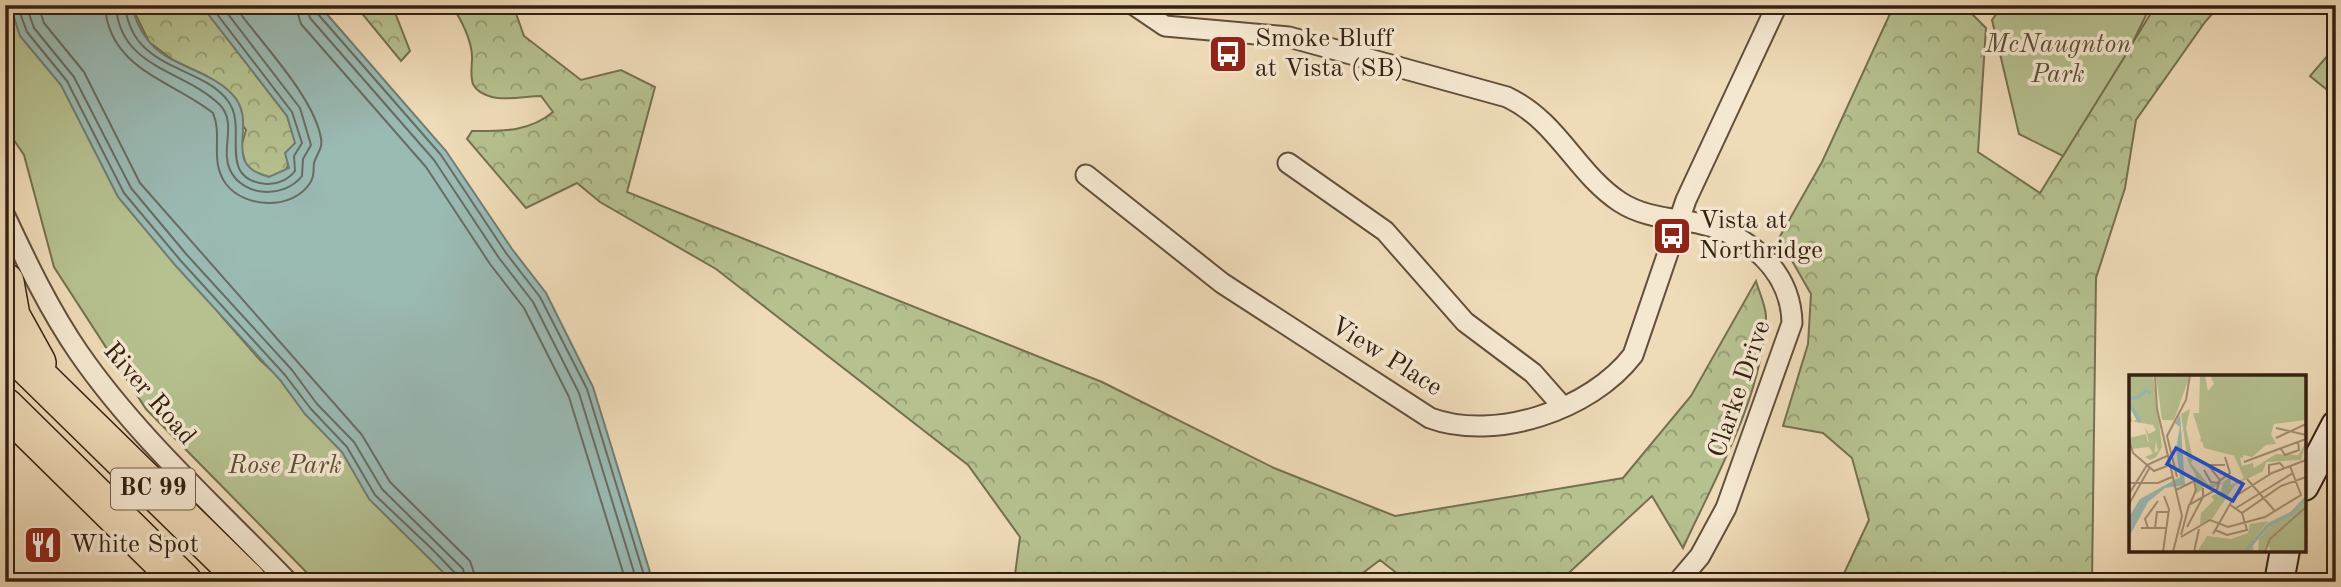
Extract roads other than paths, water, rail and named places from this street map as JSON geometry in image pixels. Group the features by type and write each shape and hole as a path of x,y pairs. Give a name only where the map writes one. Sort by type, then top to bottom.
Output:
{"highway":[{"path":"5,282 11,316 58,397"},
{"name":"BC 99","path":"5,344 248,582"},
{"name":"BC 99","path":"5,407 183,582"}],"street":[{"name":"Clarke Drive","path":"1134,5 1165,26 1289,37 1507,97 1542,119 1619,201 1653,216 1710,226 1730,235 1771,263 1788,293 1792,323 1726,508 1700,555 1678,582"},
{"name":"View Place","path":"1086,175 1222,283 1430,418 1478,427 1528,418 1563,407 1622,370 1633,355 1679,221 1777,5"},
{"path":"1288,163 1385,231 1465,322 1533,373 1563,407"},
{"name":"River Road","path":"5,216 27,264 78,352 127,414 288,582"},
{"path":"2306,482 2336,425"},
{"path":"2279,582 2285,552"}],"water":[{"path":"10,5 131,5 142,31 155,48 165,56 212,79 232,94 240,106 243,118 243,153 246,163 254,171 269,177 289,168 285,153 295,143 287,116 201,5 319,5 446,151 512,249 546,293 593,387 653,582 453,582 369,499 342,452 305,414 280,380 175,265 118,197 61,85 20,36"}],"place":[{"name":"Smoke Bluff at Vista (SB)","path":"1228,54"},
{"name":"Vista at Northridge","path":"1672,236"},
{"name":"White Spot","path":"43,545"}],"park label":[{"name":"McNaugnton Park","path":"2058,60"},
{"name":"Rose Park","path":"285,466"}]}
